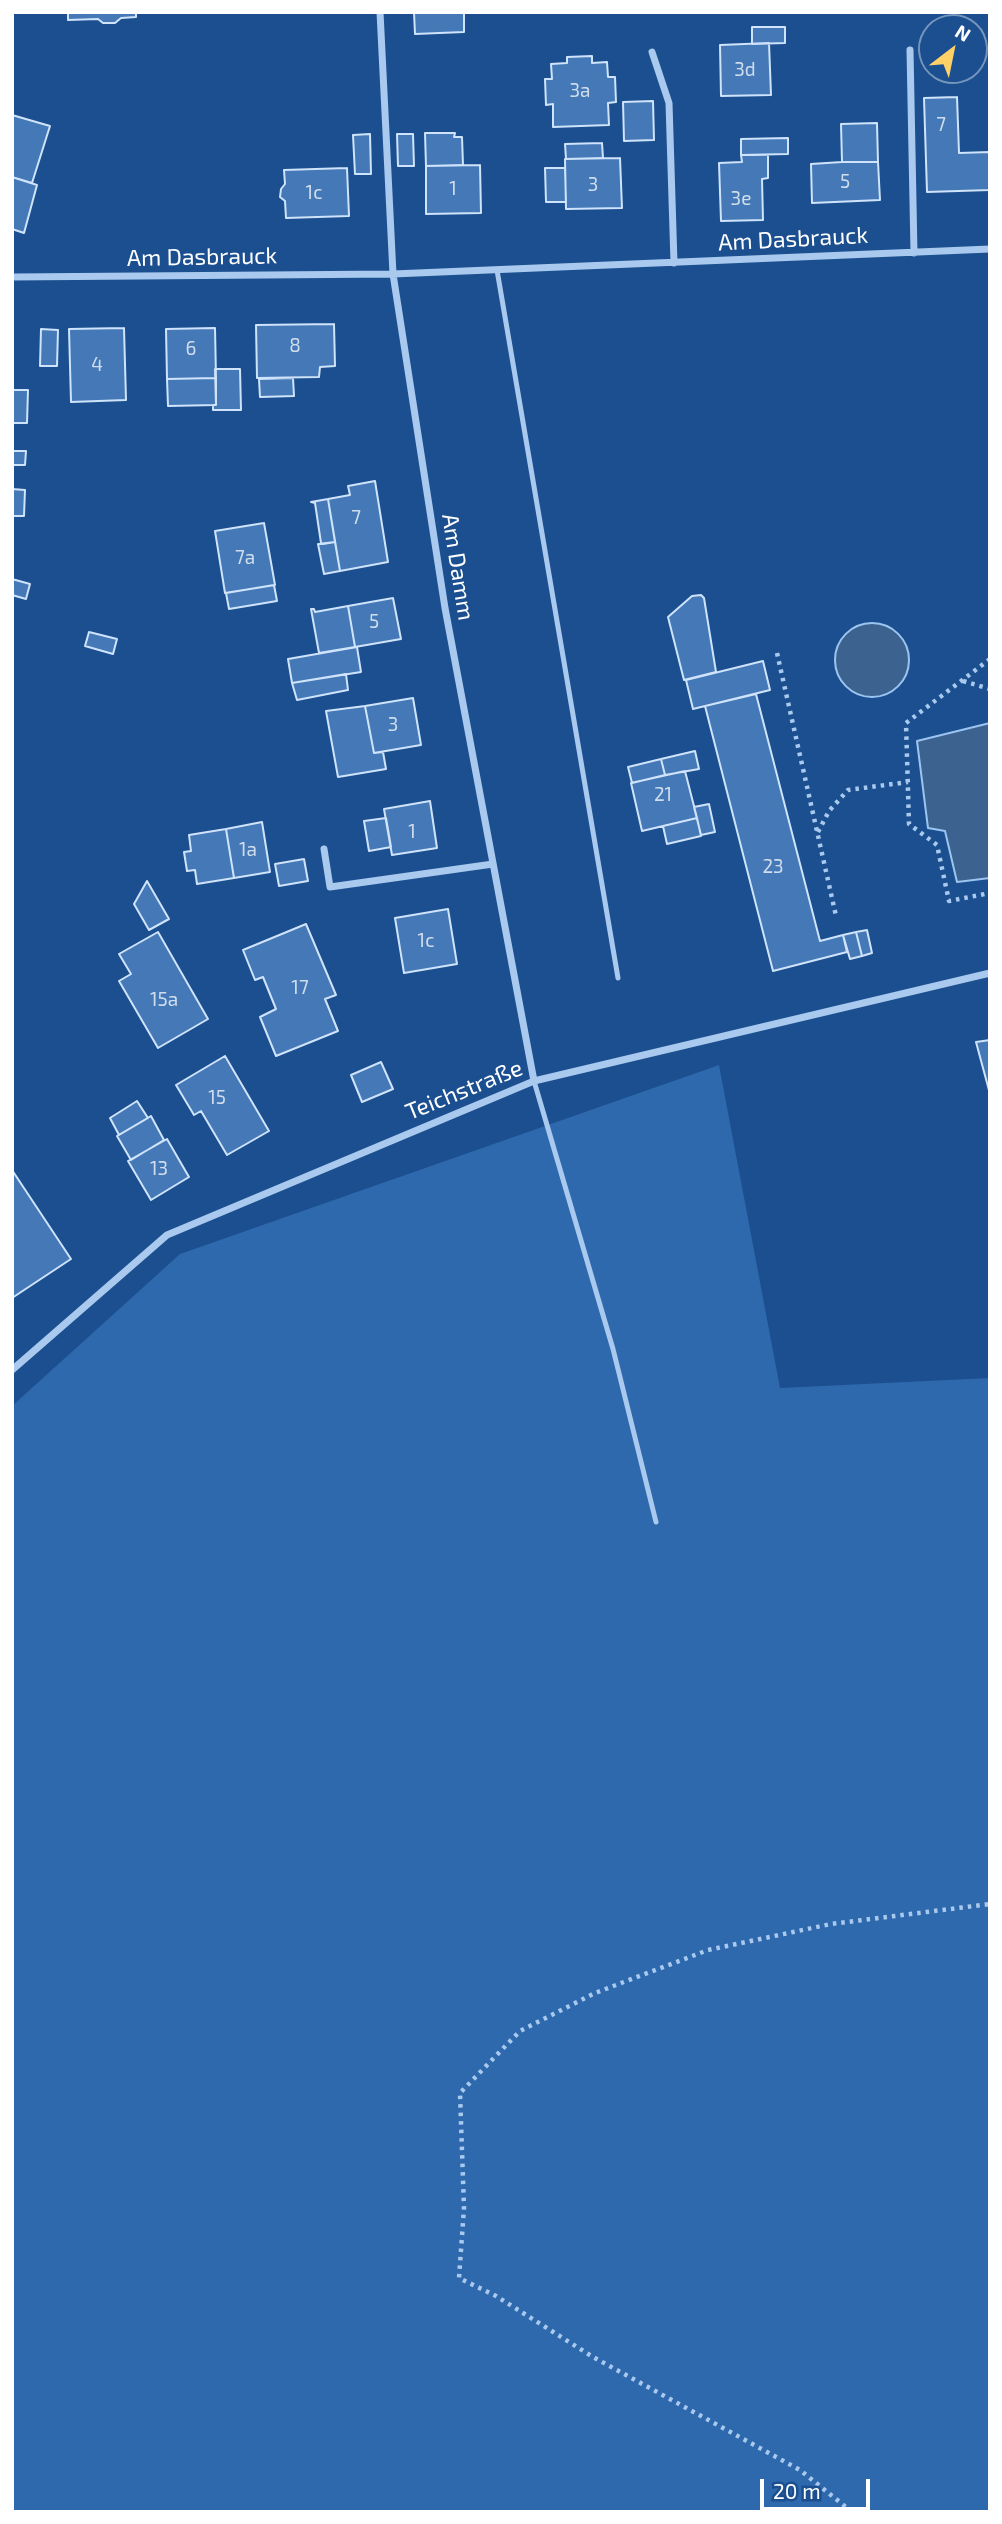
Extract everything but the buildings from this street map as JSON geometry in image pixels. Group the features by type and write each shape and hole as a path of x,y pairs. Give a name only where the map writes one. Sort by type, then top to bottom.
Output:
{"street":[{"path":"380,12 393,274"},
{"path":"910,50 914,253"},
{"path":"652,52 669,103 674,263"},
{"name":"Am Dasbrauck","path":"12,277 393,274 990,249"},
{"name":"Am Damm","path":"393,274 444,608 534,1081"},
{"path":"324,849 330,887 493,864"},
{"name":"Teichstraße","path":"12,1370 167,1235 534,1081 990,973"}],"lane":[{"path":"497,271 618,978"},
{"path":"534,1081 613,1349 656,1522"}],"path":[{"path":"777,653 836,916"},
{"path":"990,659 906,723 909,824 937,845 948,901 990,892"},
{"path":"962,680 990,689"},
{"path":"817,833 829,811 848,790 908,782"},
{"path":"852,2512 800,2470 593,2357 496,2296 459,2278 464,2208 460,2093 520,2031 595,1993 708,1950 831,1924 990,1904"}],"shaded area":[{"path":"872,623 886,626 898,634 906,646 909,660 906,674 898,686 886,694 872,697 858,694 846,686 838,674 835,660 838,646 846,634 858,626"},
{"path":"990,723 990,878 957,882 945,831 928,828 917,741"},
{"path":"719,1065 780,1388 990,1378 990,2512 12,2512 12,1406 180,1254"}]}
